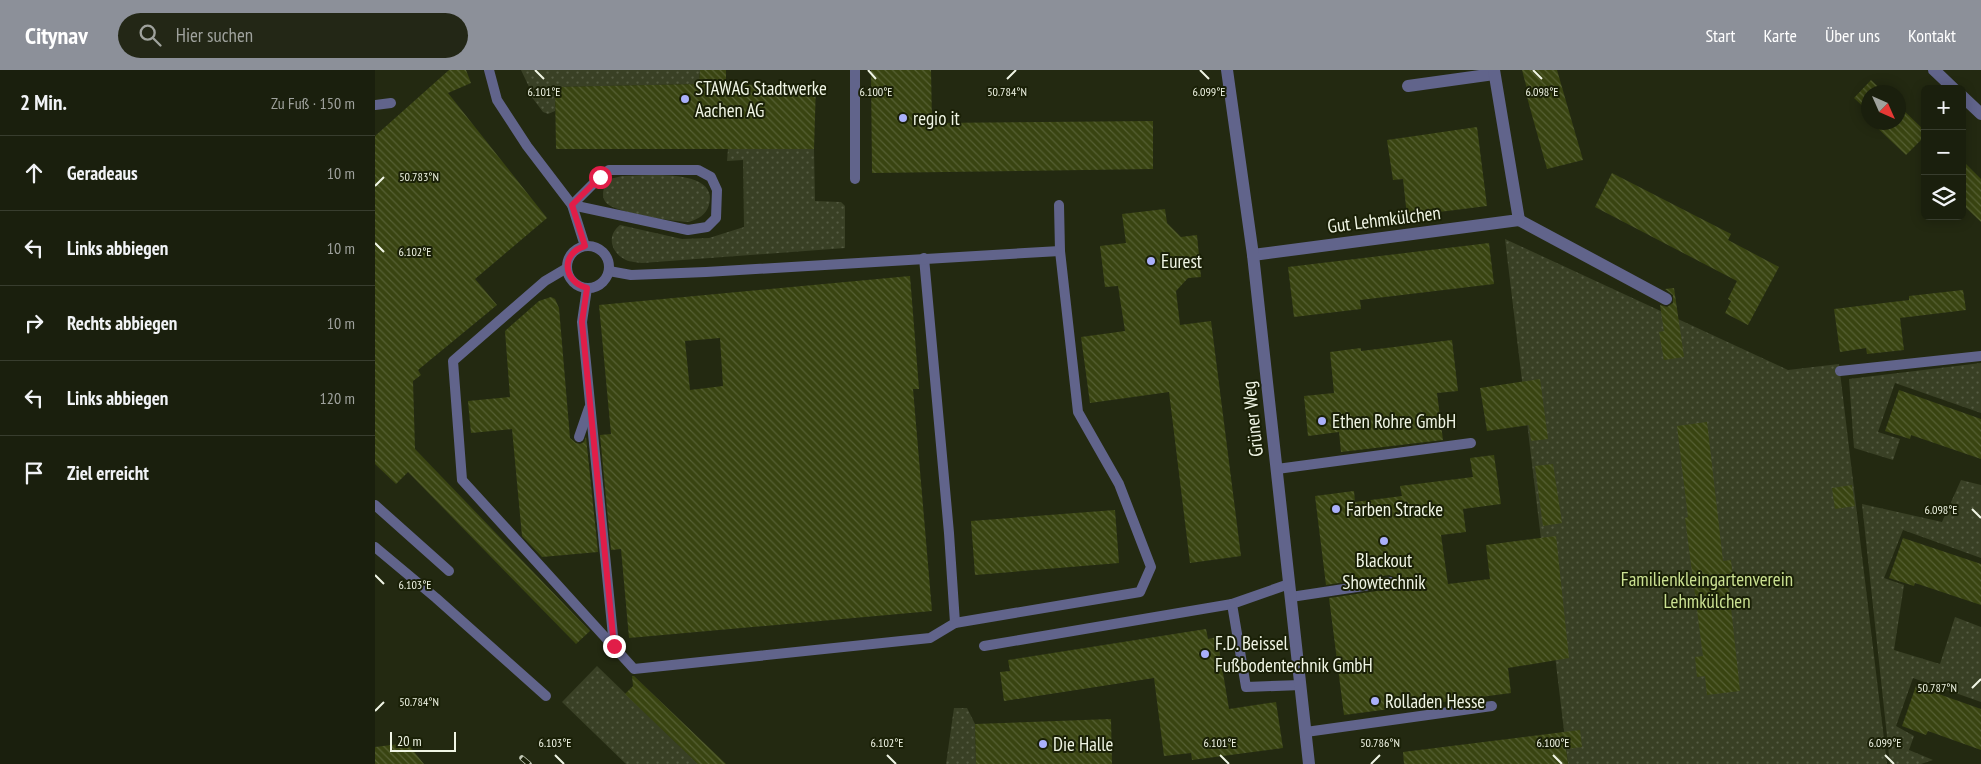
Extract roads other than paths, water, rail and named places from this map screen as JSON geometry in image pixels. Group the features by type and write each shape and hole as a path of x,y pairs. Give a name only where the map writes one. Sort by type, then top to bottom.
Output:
{"street":[{"name":"Grüner Weg","path":"1227,70 1253,255 1309,764"},
{"path":"1934,70 1950,85"},
{"path":"1408,86 1494,72 1519,220 1665,299"},
{"path":"1966,100 1981,114"},
{"name":"Gut Lehmkülchen","path":"1253,255 1519,220"}],"lane":[{"path":"489,70 497,100 527,146 572,205 585,246"},
{"path":"855,70 855,179"},
{"path":"375,105 391,103"},
{"path":"609,170 698,170 711,177 717,190 716,218 707,227 688,230 572,205 609,170"},
{"path":"567,268 545,281 453,361 462,480 633,669 930,638 955,623 1141,592 1151,567 1119,484 1078,412 1060,250 1059,205"},
{"path":"585,246 592,246 603,252 607,258 609,271 603,282 587,288 571,279 567,268 570,256 579,248 585,246"},
{"path":"609,271 631,275 669,274 1060,250"},
{"path":"924,258 949,533 955,623"},
{"path":"587,288 582,322 614,646"},
{"path":"1840,371 1981,356"},
{"path":"579,437 590,405"},
{"path":"1277,469 1471,444"},
{"path":"375,505 449,572"},
{"path":"375,547 436,598 546,696"},
{"path":"984,646 1232,604 1290,590 1390,582"},
{"path":"1232,604 1246,687 1301,685"},
{"path":"1306,732 1492,706"}],"railway":[{"path":"522,758 529,764"}],"place":[{"name":"STAWAG Stadtwerke Aachen AG","path":"685,99"},
{"name":"regio it","path":"903,118"},
{"name":"Eurest","path":"1151,261"},
{"name":"Ethen Rohre GmbH","path":"1322,421"},
{"name":"Farben Stracke","path":"1336,509"},
{"name":"Blackout Showtechnik","path":"1384,541"},
{"name":"F.D. Beissel Fußbodentechnik GmbH","path":"1205,654"},
{"name":"Rolladen Hesse","path":"1375,701"},
{"name":"Die Halle","path":"1043,744"}],"park label":[{"name":"Familienkleingartenverein Lehmkülchen","path":"1707,590"}]}
